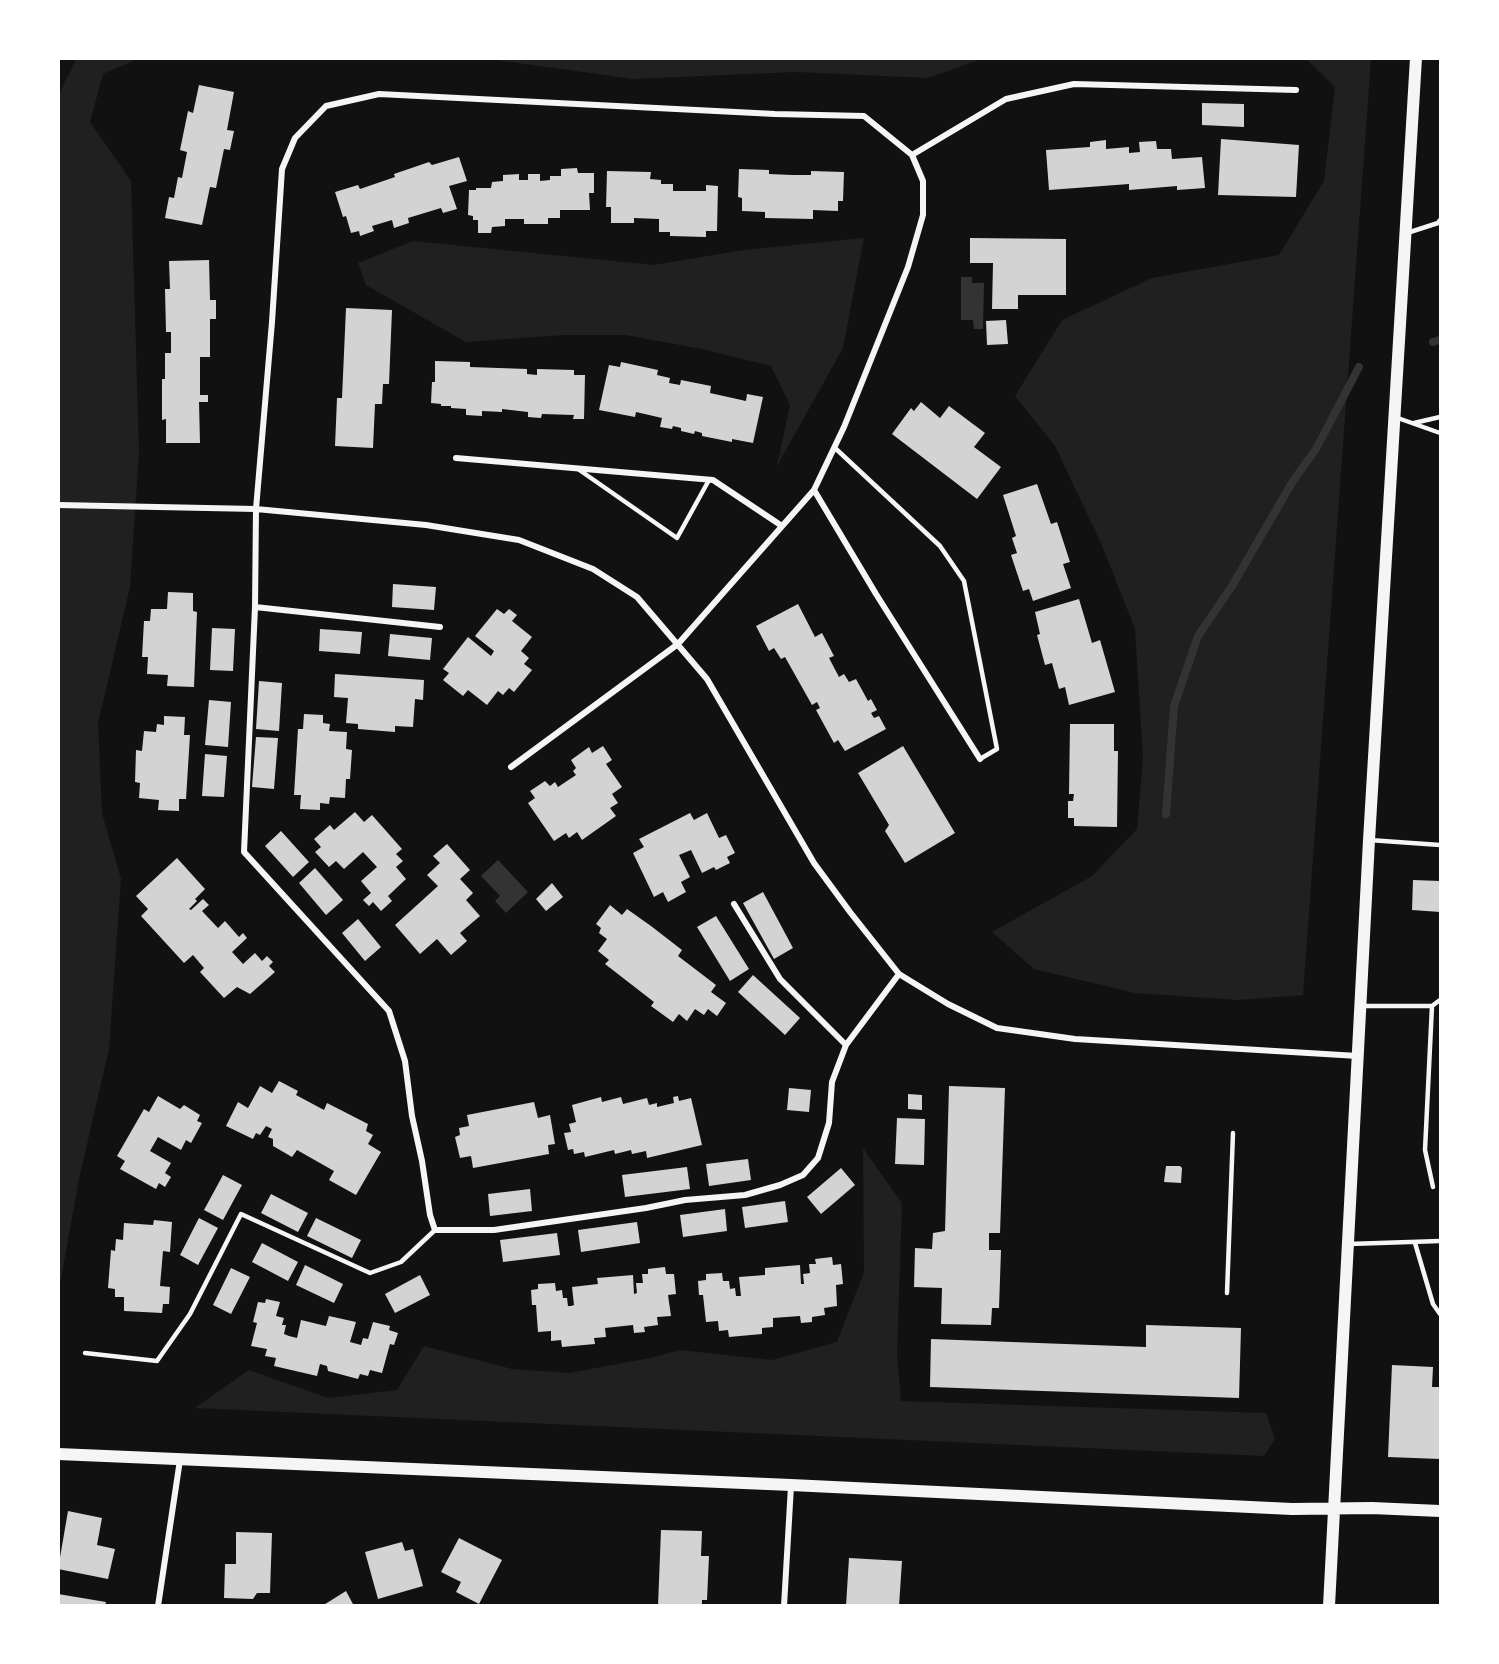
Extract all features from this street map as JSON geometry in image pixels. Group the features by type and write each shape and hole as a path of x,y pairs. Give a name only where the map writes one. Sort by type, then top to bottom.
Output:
{"main road":[{"path":"1329,1605 1369,840 1416,58"},
{"path":"58,1454 1292,1509 1440,1511"}],"street":[{"path":"912,156 1006,99 1074,84 1296,90"},
{"path":"511,767 678,644 814,490 835,448 908,267 923,215 923,181 912,156 864,116 775,114 379,94 326,106 295,138 282,169 272,322 255,509 255,607 244,852 389,1011 405,1061 412,1116 430,1215 435,1230 494,1230 646,1208 685,1200 745,1195 780,1185 803,1175 818,1158 829,1123 832,1082 846,1045 899,974"},
{"path":"456,458 713,480 782,526"},
{"path":"814,490 876,594 980,759"},
{"path":"58,505 255,509 426,525 519,540 593,569 637,597 707,679 814,863 899,974 948,1004 997,1028 1075,1039 1359,1056"},
{"path":"255,607 440,627"},
{"path":"734,904 780,979 846,1045"},
{"path":"158,1605 180,1459"},
{"path":"784,1605 791,1485"}],"lane":[{"path":"1406,233 1438,223 1440,220"},
{"path":"1394,417 1440,433"},
{"path":"1414,423 1440,417"},
{"path":"835,448 940,546 964,581 997,749 980,759"},
{"path":"578,469 677,538 709,480"},
{"path":"1369,840 1440,845"},
{"path":"1361,1006 1432,1006 1440,1000"},
{"path":"1432,1006 1425,1150 1433,1187"},
{"path":"1227,1293 1233,1133"},
{"path":"85,1353 157,1361 190,1314 241,1214 370,1273 401,1262 435,1230"},
{"path":"1348,1244 1440,1241"},
{"path":"1414,1243 1433,1304 1440,1314"}],"shaded area":[{"path":"981,58 928,78 796,72 633,79 489,59 465,59"},
{"path":"76,59 138,59 103,74 90,122 131,181 139,452 130,587 98,723 102,813 121,879 109,1049 79,1179 59,1290 59,94"},
{"path":"1306,59 1371,59 1303,995 1238,1000 1135,993 1034,969 992,932 1092,876 1137,829 1143,759 1135,629 1101,543 1055,446 1015,396 1062,320 1152,278 1279,255 1324,181 1335,87"},
{"path":"864,238 843,348 777,466 790,405 771,366 702,349 625,335 564,335 466,342 366,285 358,263 413,241 654,265 744,250"},
{"path":"961,277 972,277 972,283 984,283 983,329 974,329 973,320 961,320"},
{"path":"498,860 528,892 506,913 495,901 500,896 481,876"},
{"path":"863,1148 902,1203 897,1353 901,1401 1266,1413 1275,1439 1264,1456 195,1408 249,1370 328,1398 397,1390 424,1346 512,1369 569,1373 680,1350 772,1360 837,1342 864,1272"}],"building":[{"path":"199,85 234,92 227,130 234,131 230,150 224,149 216,188 210,187 202,225 165,218 169,197 174,198 178,177 182,178 187,152 180,150 188,111 193,113"},
{"path":"1202,103 1244,104 1244,127 1202,125"},
{"path":"1221,139 1299,145 1296,197 1218,195"},
{"path":"1106,140 1106,149 1129,147 1129,153 1140,152 1139,142 1156,141 1157,149 1171,149 1172,159 1202,157 1205,188 1177,190 1177,186 1129,190 1129,184 1049,190 1046,150 1090,147 1090,142"},
{"path":"459,157 467,181 449,186 457,209 443,213 441,208 408,218 409,223 394,228 392,220 372,226 374,231 360,236 359,231 351,233 335,192 358,185 360,189 429,162 432,165"},
{"path":"577,168 578,173 594,173 594,193 589,193 590,210 560,210 560,218 548,218 548,224 524,224 524,219 505,219 505,226 492,227 491,233 478,233 478,220 473,220 473,216 468,215 469,190 491,188 492,182 503,181 503,175 519,174 519,180 528,180 528,174 540,174 540,181 550,180 550,176 561,176 561,169"},
{"path":"739,169 769,170 769,174 792,175 811,175 811,171 844,172 843,201 838,201 838,211 813,210 813,219 765,218 765,212 742,211 742,198 738,197"},
{"path":"607,171 651,172 650,179 661,180 661,184 673,184 673,191 706,191 706,185 718,186 717,231 706,231 706,237 670,236 670,232 659,232 659,219 634,218 634,223 611,223 611,207 606,207"},
{"path":"970,238 1066,239 1066,295 1018,295 1018,309 992,309 993,263 970,263"},
{"path":"209,260 210,300 216,300 216,319 210,319 210,357 200,357 200,395 208,395 208,402 199,402 200,443 166,443 166,419 162,420 162,379 165,379 165,353 171,353 171,332 166,332 165,289 170,289 169,261"},
{"path":"346,308 392,310 389,384 383,384 382,404 375,404 373,448 335,446 337,398 342,398"},
{"path":"1006,320 1008,344 987,345 986,321"},
{"path":"435,361 470,362 470,367 527,369 527,374 537,375 537,369 574,370 574,375 585,375 584,419 573,419 574,415 542,414 541,418 528,417 528,412 502,409 502,412 482,411 482,416 466,415 466,409 431,403 432,382 435,382"},
{"path":"621,362 658,370 657,375 670,378 669,383 680,385 681,380 711,386 710,393 746,401 747,394 763,397 753,443 732,439 732,442 702,436 702,433 681,431 681,428 673,426 672,429 660,427 662,418 636,412 635,417 599,410 609,365 620,367"},
{"path":"921,402 940,418 949,406 985,433 974,447 1001,467 977,499 892,434 911,408 914,411"},
{"path":"1037,484 1051,524 1057,522 1070,562 1063,564 1071,588 1033,601 1029,589 1023,591 1011,555 1017,553 1012,538 1016,536 1003,495"},
{"path":"393,584 436,587 434,610 392,607"},
{"path":"168,592 193,593 193,611 197,612 194,687 167,686 168,675 147,674 148,657 142,657 144,621 150,621 151,609 167,609"},
{"path":"1079,599 1092,643 1100,640 1115,692 1069,705 1065,687 1059,689 1052,663 1045,665 1037,635 1040,634 1035,612"},
{"path":"798,604 815,637 822,633 834,656 829,658 839,677 844,674 849,682 856,679 868,701 871,699 877,710 871,713 874,718 879,716 886,729 845,751 838,740 834,743 816,710 820,708 817,702 812,705 785,657 781,659 774,648 769,651 756,626"},
{"path":"497,609 504,614 509,609 517,615 512,621 532,637 521,651 529,658 524,664 532,670 514,692 509,688 503,695 498,691 487,705 468,690 463,696 443,680 449,673 443,669 468,637 491,656 494,651 475,636"},
{"path":"212,628 235,629 233,671 210,670"},
{"path":"320,629 362,632 360,654 319,651"},
{"path":"390,634 432,638 430,660 388,656"},
{"path":"335,674 424,680 423,700 415,699 413,727 395,726 395,732 358,729 358,724 346,723 348,698 334,697"},
{"path":"259,681 282,683 279,731 256,729"},
{"path":"209,700 231,702 228,747 205,745"},
{"path":"304,714 323,715 323,723 330,724 329,731 347,732 346,749 352,750 350,779 346,779 345,798 330,797 329,804 320,803 320,810 300,809 301,795 294,795 298,729 303,729"},
{"path":"164,716 185,717 184,735 190,735 186,799 179,799 179,811 158,810 159,800 139,798 140,783 135,782 136,750 142,751 144,731 156,732 157,724 164,725"},
{"path":"1070,724 1114,724 1114,751 1118,751 1117,827 1074,826 1074,818 1068,818 1068,801 1073,801 1074,794 1069,794"},
{"path":"256,737 278,738 274,789 252,787"},
{"path":"603,746 612,760 606,764 622,787 612,794 618,803 610,808 616,816 582,840 577,832 569,838 566,833 554,841 528,803 535,798 530,791 545,781 550,786 555,782 558,787 576,775 573,771 576,768 571,760 589,747 592,753"},
{"path":"903,746 955,833 905,863 885,831 889,825 858,773"},
{"path":"205,754 227,756 224,797 202,796"},
{"path":"355,812 364,822 372,815 402,849 396,854 403,861 396,867 406,879 388,896 392,901 381,911 373,902 369,906 363,900 371,893 361,881 377,867 363,852 344,869 336,861 329,867 315,852 321,847 314,839 330,825 334,830"},
{"path":"690,813 694,820 707,813 719,838 726,835 735,853 727,857 730,863 716,870 714,867 702,873 691,850 679,855 690,877 681,882 686,892 668,902 663,892 654,897 633,853 644,847 639,839"},
{"path":"281,831 309,862 293,877 265,846"},
{"path":"447,844 470,870 460,879 473,893 466,900 480,916 460,933 467,941 451,955 437,939 420,954 395,925 438,886 427,875 440,863 433,856"},
{"path":"177,858 205,889 189,909 191,910 203,899 209,905 202,911 218,928 225,921 239,937 243,933 247,938 232,952 243,964 255,953 262,961 267,956 273,962 269,966 275,972 250,994 237,987 224,998 200,972 204,968 193,955 184,963 141,916 148,909 136,896"},
{"path":"315,868 343,900 326,915 299,883"},
{"path":"1413,880 1440,881 1440,912 1412,910"},
{"path":"552,883 563,897 546,911 536,899"},
{"path":"763,892 793,948 774,959 743,903"},
{"path":"610,905 622,915 627,909 651,926 682,950 678,956 716,985 711,992 726,1003 717,1016 708,1009 704,1015 695,1009 687,1021 679,1014 673,1022 651,1006 654,1002 605,964 609,960 598,951 607,939 599,933 601,928 596,924"},
{"path":"716,916 749,969 730,981 697,927"},
{"path":"358,919 381,947 365,961 342,933"},
{"path":"753,975 800,1018 785,1035 738,992"},
{"path":"279,1081 298,1091 296,1095 324,1110 327,1103 368,1124 366,1131 373,1135 368,1144 381,1152 356,1195 329,1180 334,1171 297,1150 292,1157 273,1146 273,1139 268,1137 272,1129 266,1126 260,1135 256,1133 253,1139 226,1126 238,1102 248,1108 260,1086 272,1093"},
{"path":"949,1086 1005,1088 1000,1233 989,1233 989,1250 1001,1250 999,1308 992,1308 991,1325 941,1324 942,1288 914,1287 915,1248 932,1249 933,1233 945,1231"},
{"path":"789,1088 811,1090 809,1112 787,1110"},
{"path":"908,1094 922,1095 922,1110 908,1109"},
{"path":"158,1096 180,1109 184,1105 200,1115 197,1121 202,1123 191,1143 186,1140 181,1150 158,1137 150,1151 171,1163 165,1173 171,1177 165,1187 159,1183 156,1189 120,1169 125,1161 117,1156 144,1109 149,1112"},
{"path":"678,1096 679,1101 691,1098 702,1145 647,1158 646,1151 632,1154 631,1150 615,1154 614,1150 585,1157 584,1152 574,1154 573,1149 568,1150 564,1133 571,1132 569,1124 576,1122 572,1105 601,1097 602,1102 621,1097 623,1104 647,1098 649,1105 657,1103 657,1107 674,1103 673,1097"},
{"path":"534,1102 538,1118 550,1115 555,1144 548,1145 549,1154 473,1168 471,1156 460,1158 455,1137 460,1135 459,1128 469,1126 467,1115"},
{"path":"897,1118 925,1119 924,1165 895,1164"},
{"path":"748,1159 751,1180 709,1186 706,1164"},
{"path":"1166,1166 1182,1168 1181,1183 1164,1182"},
{"path":"687,1167 690,1189 625,1197 622,1175"},
{"path":"841,1168 855,1185 821,1214 807,1197"},
{"path":"223,1175 242,1185 223,1220 204,1210"},
{"path":"530,1189 532,1211 490,1216 488,1194"},
{"path":"271,1194 308,1213 298,1232 261,1213"},
{"path":"785,1201 788,1222 745,1228 742,1207"},
{"path":"725,1209 727,1231 683,1237 680,1215"},
{"path":"199,1218 218,1228 198,1265 180,1255"},
{"path":"316,1218 361,1240 352,1258 307,1236"},
{"path":"154,1220 172,1222 170,1252 163,1251 160,1286 170,1287 169,1304 163,1304 162,1313 124,1311 124,1297 115,1297 115,1289 108,1288 111,1250 115,1251 116,1239 123,1240 124,1223 153,1225"},
{"path":"637,1222 640,1243 581,1252 578,1230"},
{"path":"557,1233 560,1255 503,1262 500,1240"},
{"path":"262,1243 298,1262 288,1281 252,1262"},
{"path":"832,1257 833,1265 841,1264 843,1284 836,1285 837,1306 824,1308 825,1315 812,1317 812,1322 801,1323 800,1316 773,1318 773,1327 762,1328 762,1334 729,1337 728,1330 719,1331 718,1321 706,1322 703,1295 699,1295 698,1281 706,1280 706,1274 722,1273 723,1281 729,1281 730,1289 735,1288 736,1296 741,1296 739,1277 765,1275 765,1268 800,1265 801,1284 804,1284 803,1274 810,1273 809,1264 816,1264 815,1259"},
{"path":"305,1265 343,1284 334,1303 296,1285"},
{"path":"665,1267 666,1274 674,1274 676,1294 668,1295 671,1316 657,1317 658,1325 644,1327 645,1332 634,1333 633,1325 605,1328 606,1337 594,1338 595,1344 562,1347 561,1340 551,1341 551,1331 538,1332 536,1305 532,1305 531,1290 538,1289 538,1284 555,1283 556,1291 562,1290 563,1298 567,1298 568,1306 571,1306 574,1305 572,1287 598,1284 597,1278 633,1275 634,1294 637,1293 636,1283 643,1283 642,1274 648,1274 648,1269"},
{"path":"231,1268 250,1277 231,1314 213,1305"},
{"path":"420,1275 430,1295 395,1313 385,1294"},
{"path":"266,1299 280,1302 276,1316 284,1318 282,1325 286,1325 284,1334 297,1338 301,1320 326,1326 329,1316 356,1322 350,1342 361,1345 363,1338 368,1339 373,1322 390,1326 389,1330 398,1333 394,1345 390,1344 382,1373 370,1370 368,1376 360,1374 358,1379 328,1371 327,1366 320,1364 317,1376 274,1366 276,1358 265,1356 267,1349 251,1346 257,1323 253,1322 258,1302 265,1303"},
{"path":"1146,1325 1241,1328 1239,1398 930,1387 931,1339 1146,1347"},
{"path":"1392,1365 1433,1367 1432,1387 1440,1387 1440,1459 1388,1457"},
{"path":"68,1511 102,1518 97,1545 115,1549 108,1579 58,1569"},
{"path":"661,1530 702,1531 701,1556 709,1556 707,1600 702,1600 702,1606 658,1606"},
{"path":"236,1532 272,1533 270,1593 257,1593 253,1599 224,1598 225,1564 236,1564"},
{"path":"459,1538 502,1560 479,1604 456,1592 461,1582 441,1572"},
{"path":"402,1542 405,1551 413,1549 423,1586 378,1599 365,1552"},
{"path":"849,1558 902,1561 899,1606 846,1606"},
{"path":"346,1591 354,1606 322,1606"},
{"path":"58,1594 106,1602 105,1606 58,1606"}],"waterway":[{"path":"1433,342 1440,340"},
{"path":"1166,814 1174,706 1198,636 1232,586 1293,481 1316,449 1359,367"}]}
